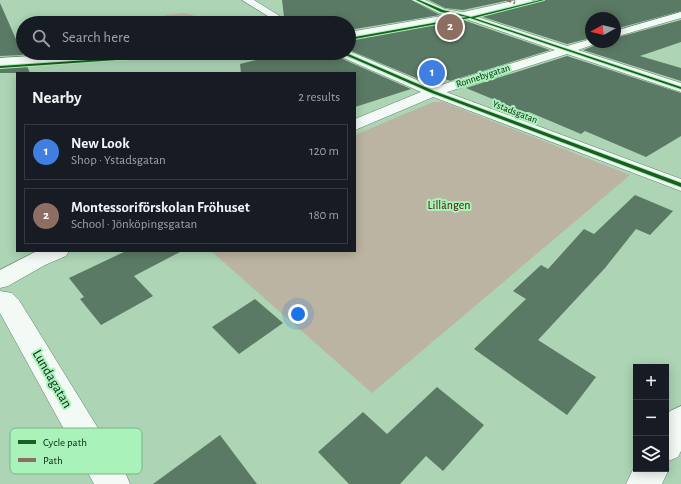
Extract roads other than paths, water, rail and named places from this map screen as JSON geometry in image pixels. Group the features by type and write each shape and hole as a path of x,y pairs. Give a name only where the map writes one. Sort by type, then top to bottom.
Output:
{"street":[{"path":"248,0 274,16"},
{"path":"417,0 442,11 463,15 681,88"},
{"path":"356,34 463,15 528,0"},
{"path":"621,32 681,15"},
{"name":"Ronnebygatan","path":"356,125 433,92 585,44"},
{"name":"Ystadsgatan","path":"356,59 433,92 681,185"},
{"path":"0,62 30,60"},
{"path":"0,280 37,260 56,252"},
{"name":"Lundagatan","path":"0,300 3,300 10,307 80,428"},
{"path":"669,441 681,421"},
{"path":"643,484 650,472"},
{"name":"Lundagatan","path":"107,474 113,484"}],"place":[{"name":"Montessoriförskolan Fröhuset","path":"450,27"},
{"name":"New Look","path":"432,73"}],"park label":[{"name":"Lillängen","path":"449,205"}]}
